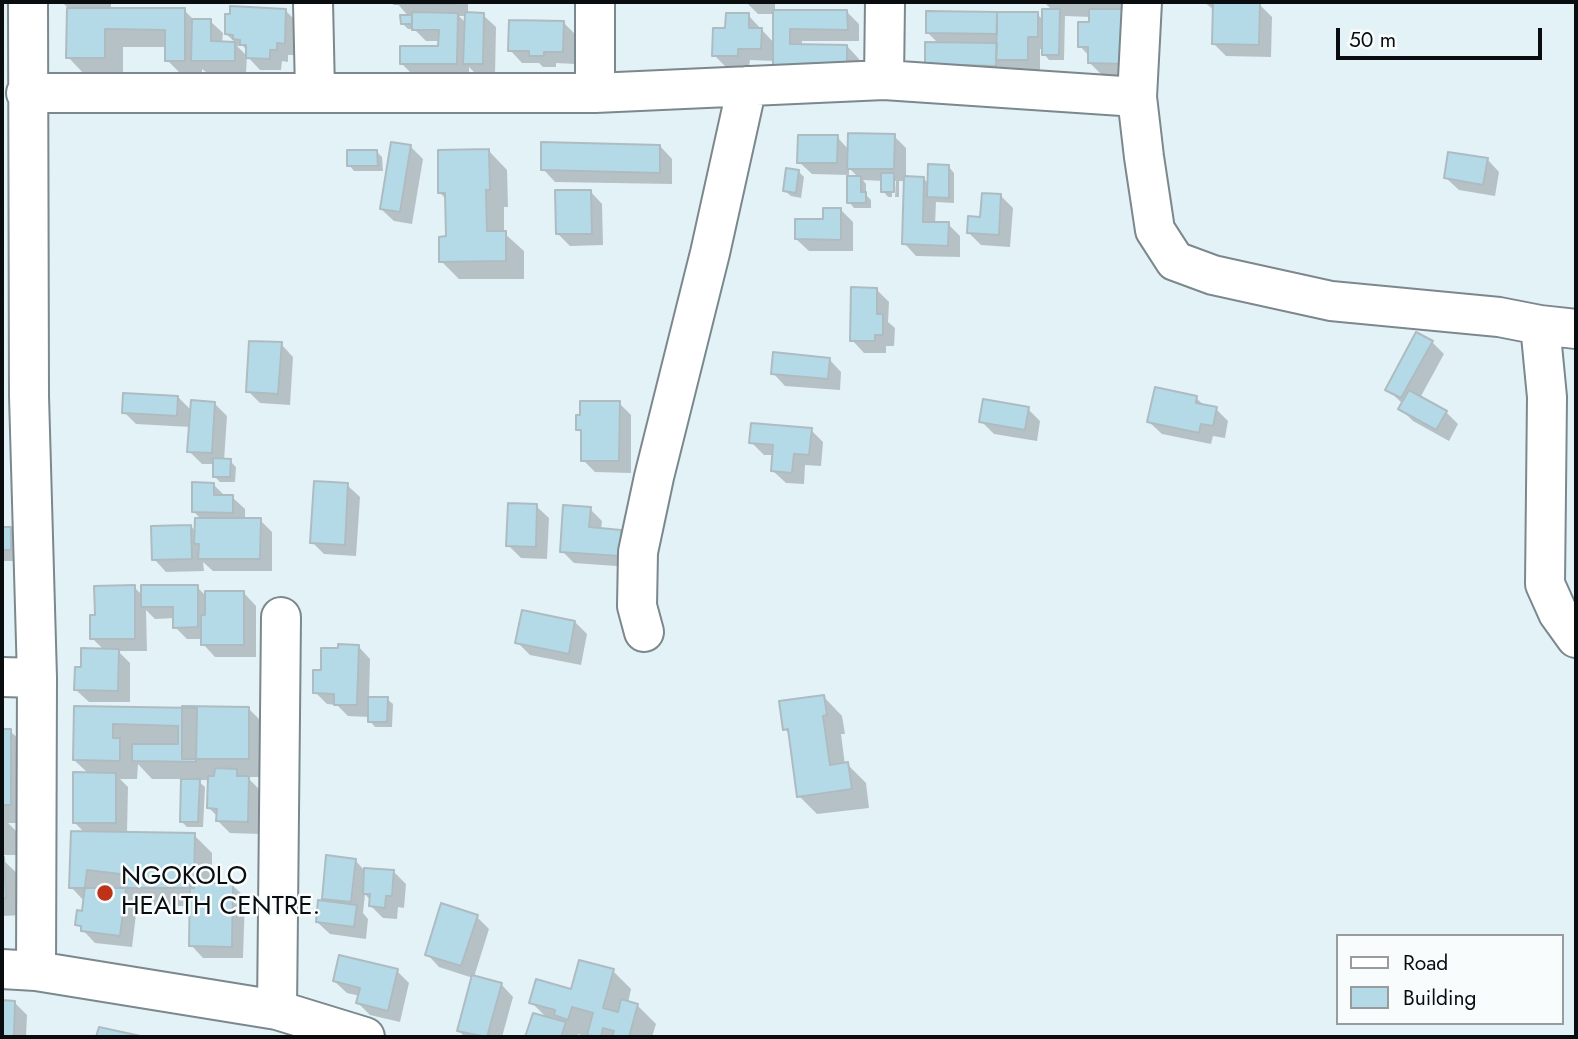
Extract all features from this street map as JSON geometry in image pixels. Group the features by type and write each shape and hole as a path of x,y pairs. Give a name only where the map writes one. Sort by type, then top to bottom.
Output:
{"street":[{"path":"28,2 15,396 20,678 19,970 277,1010 365,1037"},
{"path":"313,2 316,91"},
{"path":"595,2 595,93"},
{"path":"884,2 884,80"},
{"path":"1142,2 1137,97 1156,230 1175,261 1213,275 1331,301 1499,317 1558,327 1547,397 1545,583 1558,613 1576,638"},
{"path":"26,93 595,93 884,80 1137,97"},
{"path":"644,632 637,606 638,552 747,86"},
{"path":"277,1010 281,617"}],"building":[{"path":"457,2 457,4 394,4"},
{"path":"1213,2 1260,3 1259,45 1212,44"},
{"path":"230,6 286,9 285,44 277,43 277,50 270,50 270,59 246,58 246,45 240,45 240,40 233,39 233,35 225,34 225,14 230,14"},
{"path":"67,8 185,8 185,61 165,61 165,30 105,29 105,58 66,58"},
{"path":"1042,9 1060,9 1059,55 1042,55"},
{"path":"1089,9 1125,9 1124,64 1088,63 1088,47 1078,47 1078,22 1089,22"},
{"path":"773,10 847,10 848,30 790,29 790,44 847,45 847,67 773,67"},
{"path":"926,11 997,12 997,34 926,33"},
{"path":"412,12 458,13 457,64 400,64 400,46 438,46 439,30 412,30"},
{"path":"465,12 484,13 483,64 463,64"},
{"path":"997,12 1038,12 1038,37 1028,37 1028,60 996,60"},
{"path":"726,13 749,13 749,28 762,28 761,49 738,49 738,56 712,56 713,28 725,28"},
{"path":"400,15 412,15 412,24 401,24"},
{"path":"192,19 211,19 211,41 235,42 235,61 191,61"},
{"path":"509,20 564,21 563,52 544,52 544,56 529,56 529,51 508,51"},
{"path":"925,42 997,43 996,66 925,64"},
{"path":"848,133 895,134 894,169 847,169"},
{"path":"798,135 838,135 837,163 797,163"},
{"path":"391,142 411,145 400,212 380,209"},
{"path":"541,142 660,145 660,173 541,170"},
{"path":"489,149 487,231 506,231 506,261 439,262 439,237 446,236 445,193 438,193 438,150"},
{"path":"347,150 377,150 378,166 347,166"},
{"path":"1448,152 1488,158 1483,185 1444,178"},
{"path":"928,164 949,165 949,198 927,197"},
{"path":"786,168 799,170 796,193 783,191"},
{"path":"881,173 894,173 894,192 881,192"},
{"path":"847,176 861,176 861,192 866,192 866,203 847,203"},
{"path":"904,176 924,177 923,222 949,222 948,246 902,244"},
{"path":"555,190 591,190 592,234 556,234"},
{"path":"982,193 1001,194 999,235 967,233 968,216 980,217"},
{"path":"823,208 841,208 841,240 795,239 795,219 823,219"},
{"path":"851,287 877,288 877,314 883,314 883,335 875,335 875,341 850,341"},
{"path":"1416,332 1433,341 1401,398 1385,390"},
{"path":"249,341 282,342 278,394 246,392"},
{"path":"773,352 830,358 828,379 771,374"},
{"path":"1155,387 1197,396 1196,403 1217,407 1213,426 1201,424 1199,433 1147,422"},
{"path":"1409,390 1447,411 1436,430 1398,409"},
{"path":"123,393 178,396 177,416 122,413"},
{"path":"983,399 1029,407 1025,430 979,422"},
{"path":"191,400 215,402 212,453 187,452"},
{"path":"580,401 620,401 619,461 581,461 581,430 576,430"},
{"path":"751,423 812,428 809,455 794,454 792,473 771,471 773,445 749,443"},
{"path":"213,458 231,459 230,477 213,477"},
{"path":"314,481 348,483 345,545 310,543"},
{"path":"192,482 214,483 214,495 233,495 233,513 192,512"},
{"path":"508,503 537,504 536,547 506,546"},
{"path":"563,505 591,507 589,527 621,530 620,556 560,552"},
{"path":"195,518 261,518 260,559 198,559 199,544 194,544"},
{"path":"191,525 192,559 152,560 151,526"},
{"path":"2,527 11,527 11,550 2,550"},
{"path":"135,585 135,639 90,639 90,615 95,615 94,586"},
{"path":"141,585 198,585 198,627 173,628 173,607 141,607"},
{"path":"205,591 244,591 244,645 201,645 201,615 205,615"},
{"path":"522,610 575,621 569,654 515,643"},
{"path":"338,644 359,645 357,705 334,705 334,694 313,693 313,670 321,670 321,648 338,648"},
{"path":"81,648 119,649 118,691 74,690 75,667 81,667"},
{"path":"824,695 827,715 823,716 830,765 848,762 852,789 797,797 788,729 783,730 779,701"},
{"path":"368,697 388,697 387,722 368,722"},
{"path":"74,706 197,708 196,762 132,761 132,744 178,744 178,726 113,724 113,738 120,738 120,761 73,760"},
{"path":"182,706 249,707 249,759 182,759"},
{"path":"2,729 11,729 11,805 2,805"},
{"path":"215,768 237,769 237,776 249,776 248,822 216,821 217,809 207,808 208,776 214,776"},
{"path":"73,772 116,773 116,823 73,823"},
{"path":"181,779 200,779 198,822 180,822"},
{"path":"71,831 195,833 194,888 69,888"},
{"path":"326,855 356,859 351,902 322,899"},
{"path":"4,857 6,898 2,898"},
{"path":"364,868 394,870 392,896 386,896 385,908 369,906 370,894 363,894"},
{"name":"NGOKOLO HEALTH CENTRE.","path":"87,870 128,875 120,936 81,931 81,926 75,925 77,910 82,911"},
{"path":"190,883 233,883 232,947 189,946"},
{"path":"318,900 357,905 354,927 316,922"},
{"path":"441,903 478,915 461,966 425,955"},
{"path":"339,955 398,969 388,1011 356,1003 360,988 333,981"},
{"path":"579,960 614,969 603,1008 618,1012 621,999 638,1004 629,1037 612,1037 614,1031 603,1028 601,1037 587,1035 593,1013 572,1007 568,1020 554,1015 555,1010 529,1003 536,979 571,989"},
{"path":"472,975 502,983 487,1037 457,1031"},
{"path":"2,1000 15,1001 14,1037 2,1037"},
{"path":"533,1013 566,1022 561,1037 525,1037"},
{"path":"99,1027 145,1037 96,1037"}],"place":[{"name":"NGOKOLO HEALTH CENTRE.","path":"105,893"}]}
